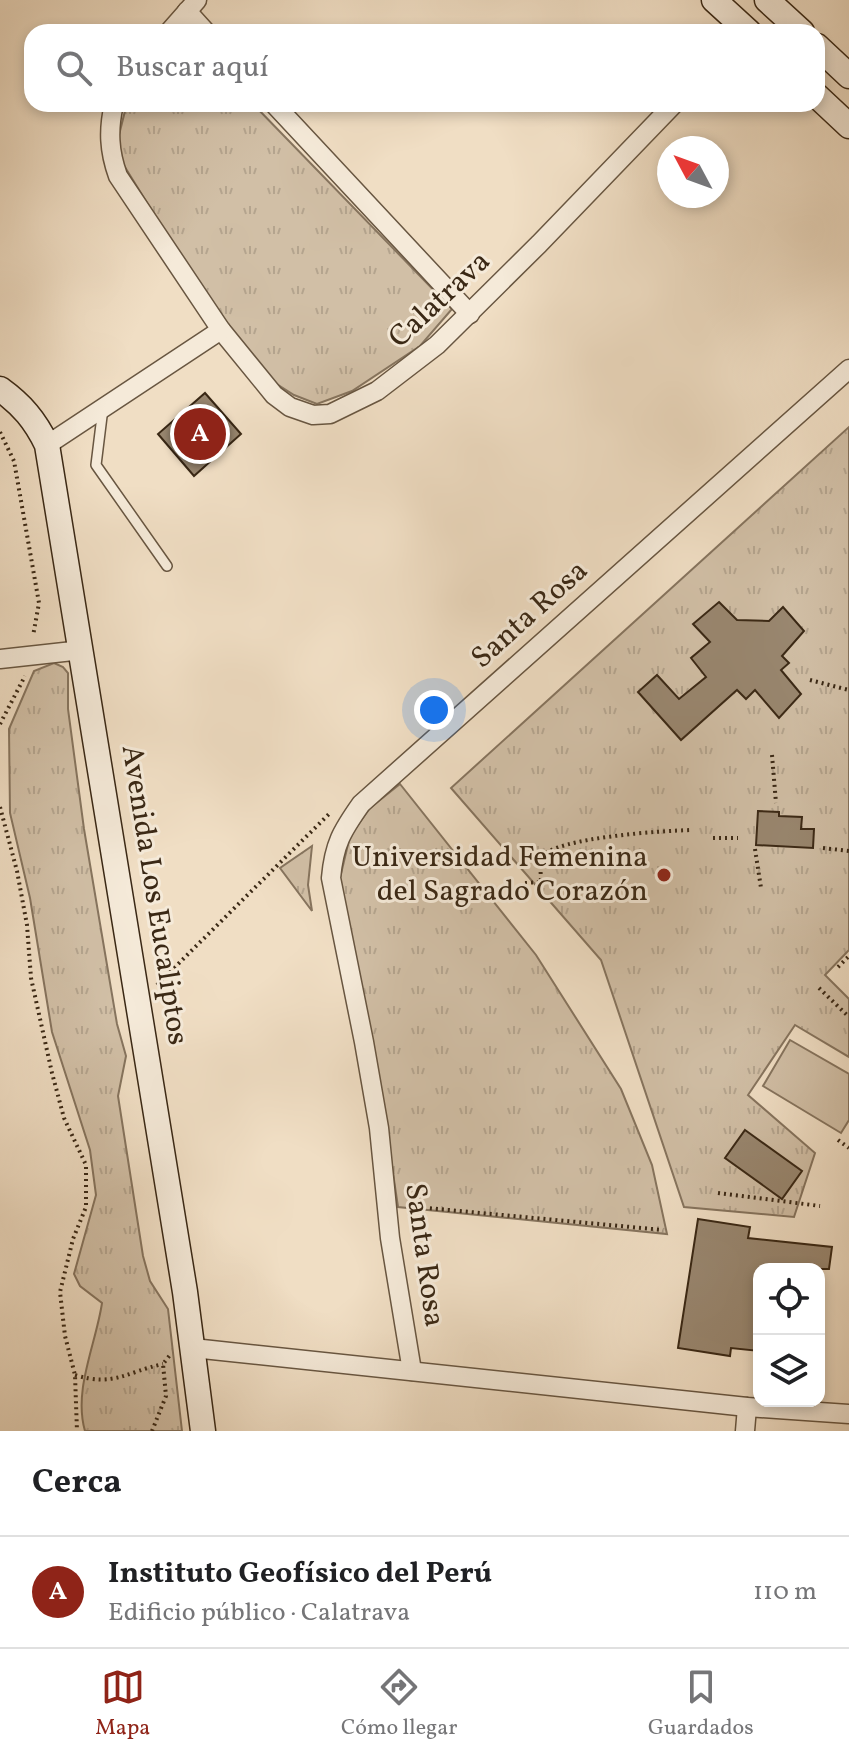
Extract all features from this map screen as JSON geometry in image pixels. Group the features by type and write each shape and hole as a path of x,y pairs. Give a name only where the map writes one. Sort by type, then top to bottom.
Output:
{"street":[{"path":"714,0 739,24"},
{"path":"752,24 770,2 793,24"},
{"path":"176,24 192,6 202,24"},
{"path":"825,54 849,76"},
{"path":"825,104 849,126"},
{"name":"Calatrava","path":"112,112 110,150 118,176 221,330 274,395 290,407 313,415 330,414 377,391 410,367 470,314 666,112"},
{"path":"281,112 470,314"},
{"path":"47,445 221,330"},
{"name":"Santa Rosa","path":"412,1371 379,1128 331,878 333,853 341,832 361,804 849,369"},
{"name":"Avenida Los Eucaliptos","path":"0,389 21,404 36,422 47,445 139,1004 182,1351 203,1431"},
{"path":"0,659 82,650"},
{"path":"182,1351 412,1371 747,1407 849,1414"},
{"path":"745,1431 747,1407"}],"lane":[{"path":"103,408 96,465 167,566"}],"path":[{"path":"0,432 14,461 39,603 25,676 0,724"},
{"path":"810,680 849,690"},
{"path":"772,755 776,803"},
{"path":"139,1004 333,810 361,804"},
{"path":"0,807 17,871 27,925 31,978 52,1073 64,1118 86,1165 86,1207 73,1239 60,1292 65,1336 75,1375 77,1431"},
{"path":"525,883 541,882 540,857 546,851 641,833 691,830"},
{"path":"713,838 738,838"},
{"path":"823,848 849,851"},
{"path":"755,849 761,888"},
{"path":"838,967 849,956"},
{"path":"819,988 849,1017"},
{"path":"838,1140 849,1148"},
{"path":"718,1193 820,1206"},
{"path":"387,1204 663,1230"},
{"path":"75,1375 93,1381 115,1380 135,1370 163,1364 182,1351"},
{"path":"152,1431 166,1396 163,1364"}],"green space":[{"path":"125,112 261,112 452,309 420,346 352,391 317,404 294,395 272,381 204,295 115,151"},
{"name":"Universidad Femenina del Sagrado Corazón","path":"849,427 849,950 825,975 849,999 849,1057 795,1025 748,1095 815,1153 794,1217 684,1207 601,960 451,788"},
{"path":"54,663 68,673 68,709 84,829 117,1024 126,1056 118,1096 143,1256 150,1281 168,1309 182,1431 85,1431 82,1415 84,1383 102,1303 80,1286 74,1274 96,1195 90,1150 52,1032 30,898 10,813 9,729 34,671"},
{"path":"400,784 536,955 621,1089 652,1165 667,1234 398,1207 380,1085 340,878 350,836 370,808"},
{"path":"312,846 308,885 312,911 280,868"},
{"path":"790,1040 849,1074 849,1120 841,1133 763,1086"}],"building":[{"path":"205,393 241,434 194,476 158,434"},
{"path":"719,602 737,620 769,621 783,607 804,631 782,656 789,663 781,670 801,694 779,718 755,690 746,699 737,690 681,740 638,692 657,675 679,699 706,677 691,658 710,642 693,624"},
{"path":"758,811 802,817 801,829 814,829 813,848 756,845"},
{"path":"745,1130 802,1171 782,1199 725,1158"},
{"path":"698,1219 750,1227 748,1238 832,1247 829,1269 825,1269 825,1263 753,1263 753,1350 731,1348 730,1356 678,1348"}],"place":[{"name":"Instituto Geofísico del Perú","path":"200,434"},
{"name":"Universidad Femenina del Sagrado Corazón","path":"664,875"}]}
